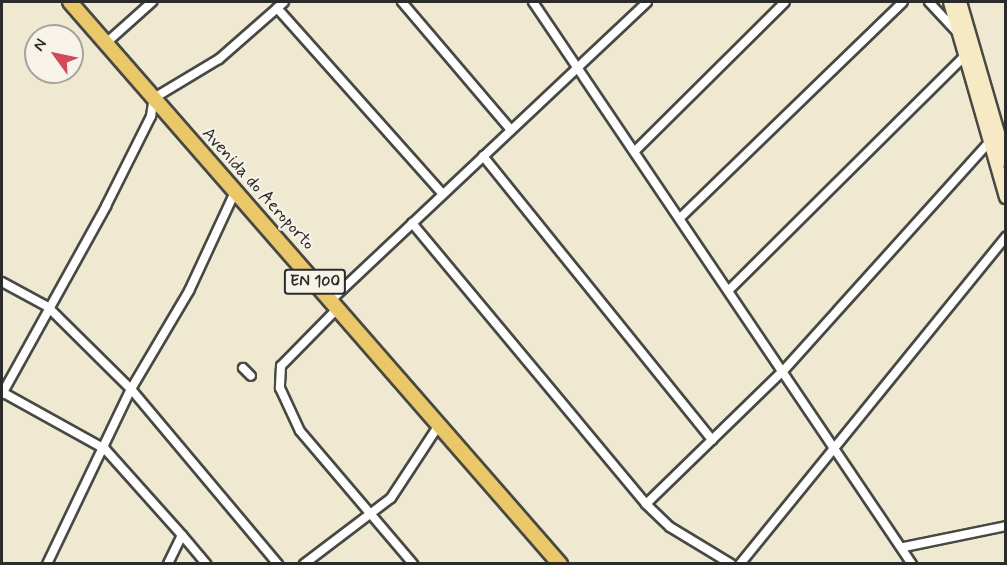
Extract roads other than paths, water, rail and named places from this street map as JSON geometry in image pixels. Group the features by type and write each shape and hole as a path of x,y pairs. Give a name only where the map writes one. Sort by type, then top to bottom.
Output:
{"main road":[{"name":"Avenida do Aeroporto","path":"70,2 560,564"}],"street":[{"path":"106,43 152,2"},
{"path":"402,2 511,130"},
{"path":"533,2 904,547 912,564"},
{"path":"413,564 370,517 300,431 280,388 286,359 412,223 647,2"},
{"path":"634,151 785,2"},
{"path":"680,218 903,2"},
{"path":"929,2 960,35"},
{"path":"951,2 1005,196"},
{"path":"960,2 1005,160"},
{"path":"206,564 105,449 2,393 106,206 151,116 154,98 219,59 280,5 443,194"},
{"path":"730,289 966,55"},
{"path":"646,504 784,370 990,141"},
{"path":"483,156 712,440"},
{"path":"47,564 105,449 130,390 189,291 236,192"},
{"path":"412,223 646,504 670,527 731,564"},
{"path":"740,564 837,448 1005,237"},
{"path":"2,282 48,308 130,390 278,564"},
{"path":"243,368 251,376"},
{"path":"304,564 370,517 391,498 439,425"},
{"path":"904,547 1005,526"},
{"path":"168,564 182,535"}]}
